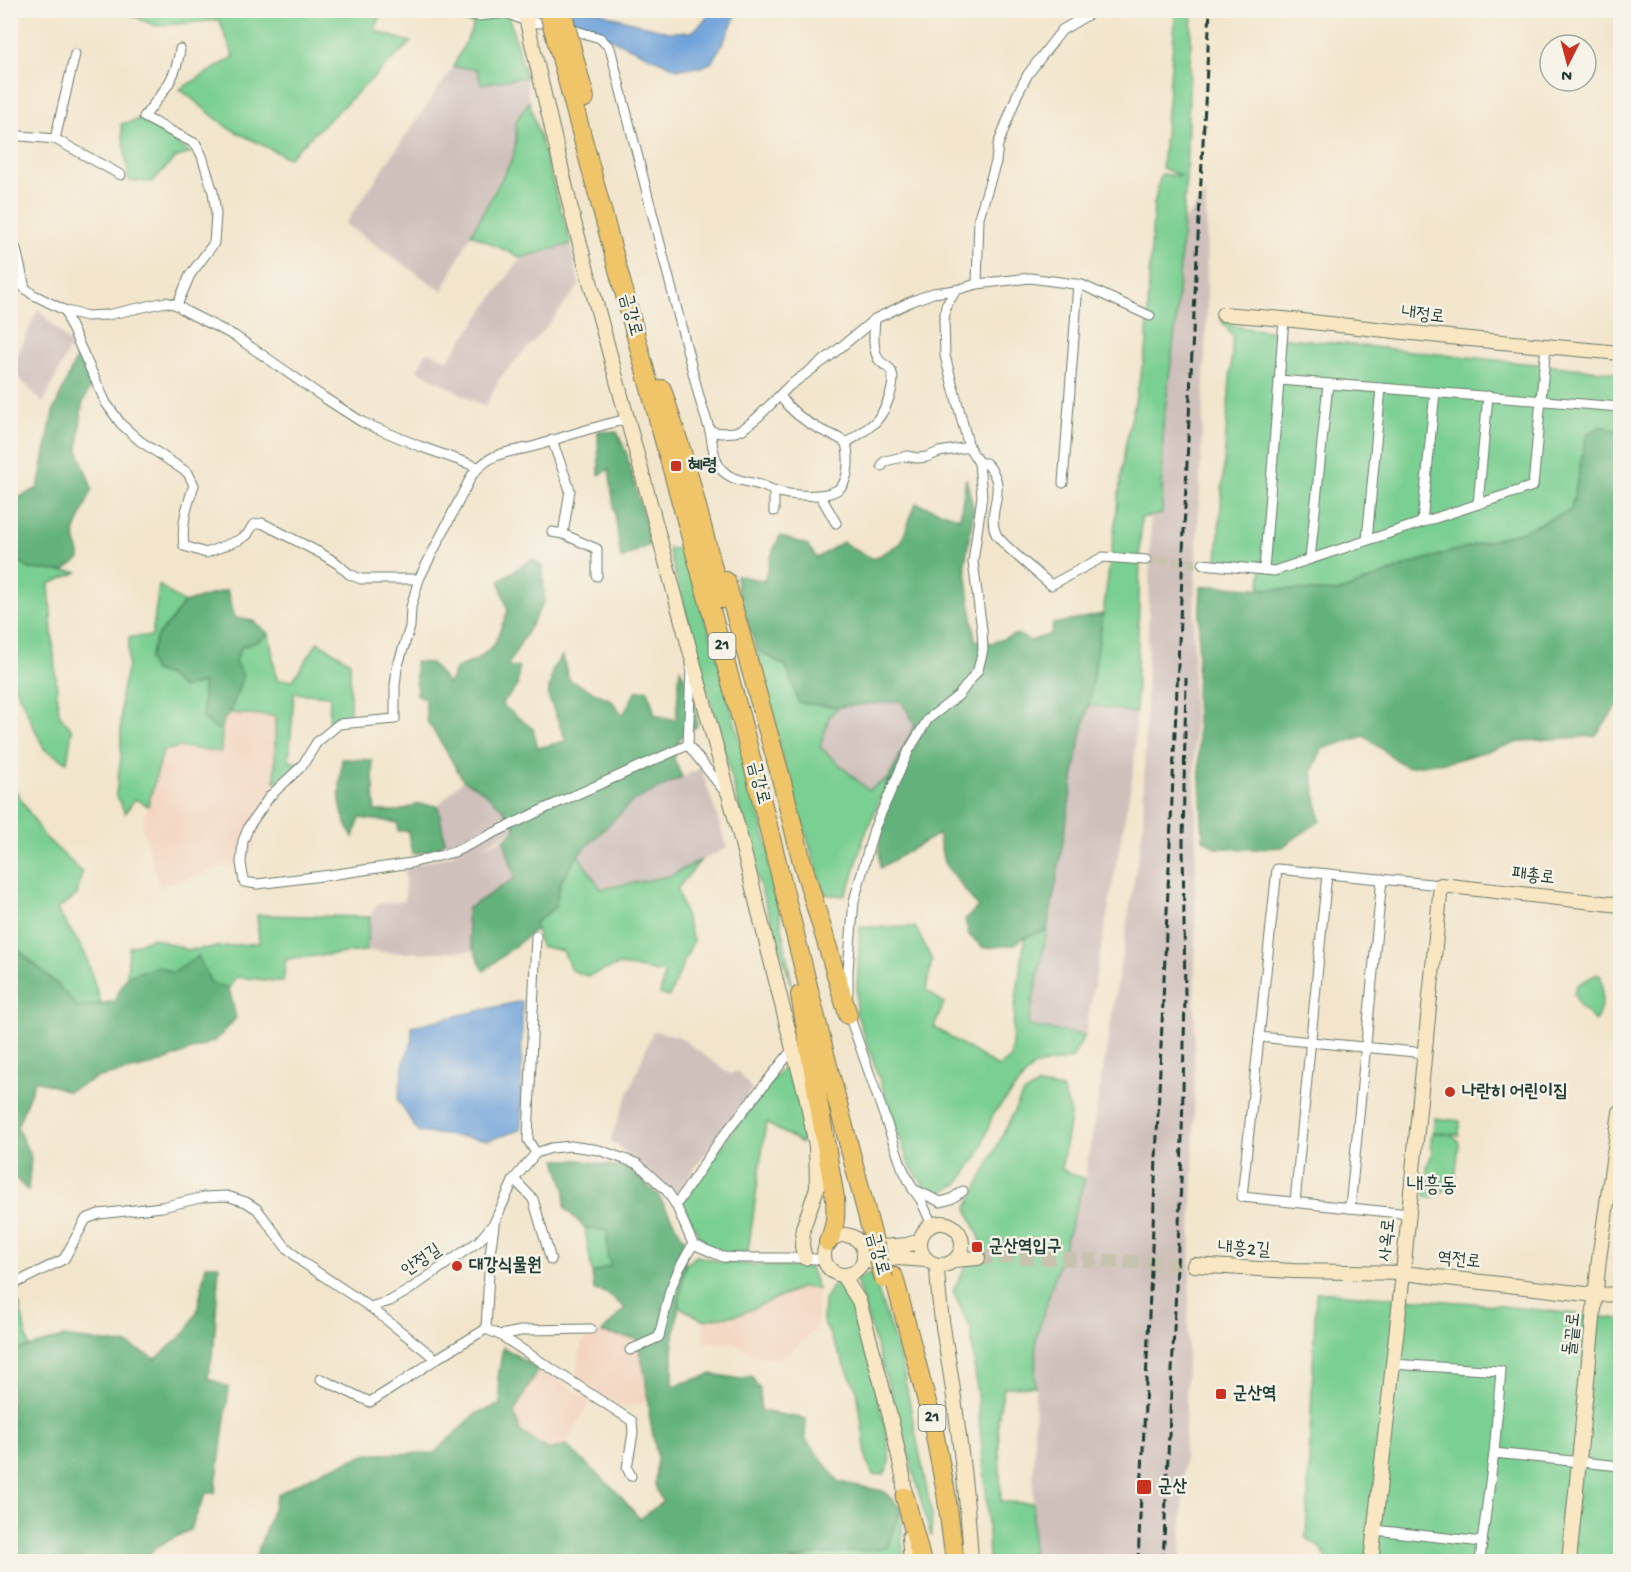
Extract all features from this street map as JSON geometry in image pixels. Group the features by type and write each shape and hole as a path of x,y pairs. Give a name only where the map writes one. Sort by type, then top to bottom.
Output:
{"highway":[{"name":"금강로","path":"548,10 566,52 663,395 687,468 771,786 872,1250"},
{"name":"금강로","path":"562,10 566,52 663,437 729,671 872,1250 889,1278 932,1421 946,1493 955,1562"},
{"path":"687,468 706,511 781,778 801,858 848,1015"},
{"path":"777,860 835,1198 834,1232 828,1242"},
{"name":"금강로","path":"889,1278 936,1505 944,1562"},
{"path":"905,1497 922,1562"}],"street":[{"path":"460,10 477,16 507,13 524,16 600,38 610,48 715,457 722,470 731,476 745,483 761,485 774,491 820,495 840,488 847,473 849,455 846,443 810,424 780,396"},
{"path":"977,284 980,217 983,202 992,178 998,144 1017,95 1028,74 1062,30 1096,10"},
{"path":"524,16 574,222 692,655 806,1095 816,1146 817,1188 803,1228 802,1246 806,1258"},
{"path":"177,305 190,275 214,243 216,214 213,192 202,156 195,144 144,117 170,84 180,49"},
{"path":"55,139 75,54"},
{"path":"10,135 55,139 121,175"},
{"path":"10,236 16,249 25,288"},
{"path":"10,277 32,294 66,311 87,316 107,315 166,302 177,305 235,336 363,422 419,446 478,467"},
{"path":"710,431 721,433 743,429 789,386 875,319 933,293 977,284 1030,278 1078,284 1150,316"},
{"path":"1063,483 1078,284"},
{"path":"932,1225 902,1167 848,1015 848,969 854,901 874,829 909,750 928,720 958,695 978,670 983,651 973,562 982,496 979,463 969,447 945,356 946,306 956,290"},
{"path":"66,311 106,403 121,424 140,441 188,473 194,485 185,513 182,532 184,546 206,553 239,540 247,535 253,525 262,523 322,554 349,574 361,579 419,579"},
{"name":"내정로","path":"1223,314 1620,353"},
{"path":"846,443 875,423 892,391 890,369 880,362 876,354 875,319"},
{"path":"1264,570 1284,319"},
{"path":"1203,564 1274,571 1533,486 1545,345"},
{"path":"1279,380 1620,407"},
{"path":"1310,559 1328,384"},
{"path":"1367,540 1381,388"},
{"path":"1422,522 1435,392"},
{"path":"1478,504 1488,396"},
{"path":"627,419 495,455 478,467 419,579 411,607 411,627 397,668 395,719 339,724 317,742 302,766 270,796 249,826 243,841 241,863 244,882 257,884 330,875 411,863 454,852 688,745"},
{"path":"552,440 570,490 563,534"},
{"path":"882,465 885,461 907,456 927,457 939,452 969,447"},
{"path":"979,463 986,463 995,474 998,490 993,517 997,537 1051,585 1103,557 1146,560"},
{"path":"774,491 774,511"},
{"path":"820,495 836,523"},
{"path":"552,532 563,534 597,549 597,576"},
{"path":"692,655 688,745 730,798"},
{"path":"1409,1214 1242,1197 1277,869 1441,885"},
{"path":"1295,1202 1327,874"},
{"path":"1350,1208 1382,879"},
{"name":"패총로","path":"1441,885 1620,904"},
{"name":"사옥로","path":"1371,1562 1403,1273 1441,885"},
{"path":"536,936 528,1140 536,1153 551,1148 571,1146 599,1150 638,1164 667,1191 693,1244 723,1257 824,1260"},
{"path":"1259,1037 1425,1053"},
{"path":"675,1205 720,1140 793,1049"},
{"name":"돌끝로","path":"1569,1562 1595,1295 1620,1112"},
{"name":"안정길","path":"370,1307 390,1301 409,1290 479,1241 494,1223 514,1179 536,1153"},
{"path":"514,1179 534,1200 551,1260"},
{"path":"913,1189 941,1202 963,1191"},
{"path":"10,1281 18,1282 64,1259 86,1219 99,1214 162,1207 204,1197 227,1197 246,1202 257,1209 285,1246 302,1262 370,1307 436,1359"},
{"path":"486,1329 494,1223"},
{"path":"955,1260 961,1251 962,1244 957,1231 946,1223 925,1228 919,1241 919,1248 932,1262 938,1278 944,1339 959,1437 971,1562"},
{"path":"919,1241 872,1250 855,1272 843,1276 831,1271 824,1260 823,1254 828,1242 840,1235 847,1235 872,1250 898,1258 946,1265 955,1260 978,1254 962,1244"},
{"path":"630,1350 659,1337 670,1290 693,1244"},
{"name":"내흥2길","path":"1194,1265 1293,1271"},
{"name":"역전로","path":"1293,1271 1403,1273 1595,1295 1620,1294"},
{"path":"843,1276 859,1301 892,1424 903,1476 911,1562"},
{"path":"486,1329 500,1335 632,1421 633,1433 627,1468 631,1476"},
{"path":"321,1379 370,1402 486,1329"},
{"path":"500,1335 526,1330 591,1329"},
{"path":"1392,1364 1501,1371 1494,1453 1480,1562"},
{"path":"1494,1453 1620,1466"},
{"path":"1375,1530 1482,1542"}],"shaded area":[{"path":"453,67 477,69 481,84 526,77 529,101 516,121 513,158 494,189 442,291 345,224"},
{"path":"1206,192 1207,304 1193,687 1196,825 1194,1138 1181,1561 1032,1562 1036,1338 1084,1184 1143,827 1151,515 1162,513 1163,426 1182,224"},
{"path":"571,244 579,286 544,330 499,379 485,407 417,370 427,351 448,360 521,258"},
{"path":"38,309 71,345 43,403 11,370"},
{"path":"901,701 915,724 889,778 868,790 820,747 830,715 839,707"},
{"path":"1089,705 1136,713 1134,768 1085,1035 1028,1026 1078,750"},
{"path":"230,713 275,716 275,782 253,850 246,853 237,864 159,887 142,826 163,751 179,747 220,751 223,721"},
{"path":"701,768 727,848 670,876 601,889 578,855 632,802"},
{"path":"463,780 480,789 502,808 516,829 483,846 504,840 515,878 505,885 467,932 474,951 403,953 366,951 370,917 377,904 405,901 405,868 455,854 445,842 438,806"},
{"path":"653,1031 678,1036 730,1074 738,1071 752,1090 676,1193 610,1140"},
{"path":"802,1287 818,1289 816,1329 782,1359 752,1355 735,1342 704,1343 703,1320 741,1314"},
{"path":"602,1333 635,1339 645,1374 648,1402 622,1407 575,1379 582,1342"},
{"path":"538,1369 590,1400 566,1445 549,1450 521,1432 514,1413"}],"green space":[{"path":"121,11 382,11 375,31 411,42 288,158 227,127 180,89 234,57 219,20 156,26"},
{"path":"450,11 507,11 526,77 481,84 477,69 453,67 474,25 460,20"},
{"path":"1176,11 1192,11 1186,176 1176,322 1163,426 1162,514 1141,518 1136,713 1089,705 1125,448 1147,345 1154,204 1161,174 1182,176 1162,168"},
{"path":"529,101 571,244 521,258 471,234 513,158 516,121"},
{"path":"140,119 191,153 175,158 152,182 129,181 121,124"},
{"path":"1221,320 1228,320 1234,326 1274,332 1278,337 1620,373 1620,431 1602,426 1587,434 1571,510 1523,531 1416,562 1338,592 1260,588 1262,560 1258,565 1217,561 1233,337"},
{"path":"78,354 90,387 82,405 78,450 92,489 74,533 80,559 63,571 29,569 11,554 14,500 38,488 53,412"},
{"path":"1602,426 1620,431 1620,702 1595,736 1523,741 1452,761 1406,767 1364,736 1322,749 1312,771 1320,821 1282,847 1217,848 1203,839 1196,697 1201,587 1338,592 1416,562 1523,531 1571,510 1587,434"},
{"path":"598,431 617,432 626,452 651,544 621,559 609,469 599,475"},
{"path":"966,478 974,511 965,563 975,640 992,643 1017,634 1030,641 1051,634 1053,624 1103,614 1089,704 1078,750 1047,930 1025,937 1013,945 984,948 969,935 965,920 978,907 944,863 938,834 880,868 879,843 889,778 915,724 901,701 839,707 799,703 786,666 756,649 738,593 736,575 764,581 780,536 807,545 817,558 843,542 874,559 901,543 916,503 960,518"},
{"path":"668,548 683,550 715,648 768,846 792,987 758,880"},
{"path":"11,554 29,569 78,572 49,584 59,714 72,730 67,762 44,749 14,684 11,685"},
{"path":"533,559 543,568 544,602 507,667 519,667 517,687 501,704 533,729 538,748 566,741 548,696 553,668 562,656 569,680 611,700 623,715 636,691 648,690 655,715 676,720 680,669 696,702 697,726 680,738 674,759 682,777 632,802 578,855 561,881 555,907 535,923 536,929 484,971 471,941 467,909 515,878 504,840 516,829 502,808 480,789 463,780 427,721 425,699 417,694 415,662 431,663 448,684 456,668 477,660 494,645 508,611 499,580"},
{"path":"159,585 184,603 157,636 149,659 154,671 168,676 182,688 203,683 203,718 215,729 222,729 221,752 179,747 163,751 148,806 135,799 125,813 116,794 121,757 121,695 128,665 129,637 152,636"},
{"path":"227,590 235,618 253,621 269,634 241,647 235,662 243,676 230,713 223,721 222,729 216,729 203,718 203,683 182,688 168,676 154,671 149,659 157,636 184,603"},
{"path":"269,634 277,680 293,680 318,642 350,662 350,716 329,726 330,696 294,693 289,761 300,763 275,782 275,716 230,713 243,676 235,662 241,647"},
{"path":"756,649 786,666 799,703 839,707 830,715 820,747 868,790 889,778 863,840 852,880 844,896 824,894 781,752"},
{"path":"342,759 372,760 374,811 399,811 419,804 438,806 445,842 434,850 412,854 408,831 398,831 398,823 360,818 353,837 341,808"},
{"path":"10,782 44,836 82,872 77,895 57,910 85,953 101,1004 78,1008 59,986 11,943"},
{"path":"578,855 601,889 670,876 701,860 677,889 693,941 669,997 660,994 665,973 619,965 587,976 571,970 563,951 540,946 535,923 555,907 561,881"},
{"path":"257,915 370,917 366,951 286,959 283,982 236,977 229,988 173,973 127,976 129,947 153,938 188,950 259,943"},
{"path":"860,927 915,927 932,960 926,990 944,1003 934,1027 998,1067 1011,1058 1014,1013 1025,937 1047,930 1028,1026 1085,1035 1072,1058 1033,1067 993,1114 979,1154 958,1184 932,1197 909,1164 856,1012"},
{"path":"10,943 59,986 78,1008 114,1001 127,976 158,966 173,973 198,956 211,983 229,988 236,1018 216,1040 154,1065 99,1077 68,1091 35,1080 17,1127 31,1158 28,1191 11,1174"},
{"path":"1600,974 1602,992 1600,1011 1595,1021 1579,1005 1574,993 1577,985"},
{"path":"786,1063 804,1116 802,1143 766,1123 748,1252 726,1253 703,1244 682,1203 744,1115"},
{"path":"1038,1085 1062,1089 1071,1112 1061,1169 1085,1179 1036,1338 1035,1386 1004,1387 998,1419 1001,1502 1033,1503 1032,1561 989,1561 987,1503 971,1330 953,1291 981,1241 967,1208 1022,1095"},
{"path":"1435,1118 1460,1121 1459,1135 1433,1132"},
{"path":"1433,1133 1455,1137 1459,1144 1455,1180 1442,1193 1432,1198 1426,1197 1424,1191 1428,1182 1427,1166 1432,1154"},
{"path":"556,1160 579,1160 628,1169 658,1195 686,1243 685,1266 673,1343 673,1386 712,1374 741,1379 751,1376 760,1390 760,1411 806,1419 805,1439 839,1482 883,1491 901,1508 887,1548 812,1555 791,1561 254,1562 278,1494 324,1470 368,1454 434,1453 477,1413 501,1404 498,1378 503,1347 538,1369 514,1413 521,1432 549,1450 566,1445 616,1491 640,1519 662,1502 655,1485 657,1455 645,1374 636,1339 602,1333 625,1308 606,1293 594,1290 592,1273 611,1266 608,1258 607,1231 585,1228 565,1208 565,1189"},
{"path":"585,1228 607,1231 608,1258 611,1266 592,1273"},
{"path":"696,1256 727,1263 810,1268 818,1289 802,1287 741,1314 703,1320 678,1306 685,1266"},
{"path":"206,1265 219,1265 214,1345 208,1378 229,1388 215,1493 206,1493 190,1530 158,1546 141,1561 11,1561 11,1352 63,1337 129,1345 156,1359 186,1332 197,1312"},
{"path":"872,1272 902,1365 932,1516 931,1537 901,1427 856,1280"},
{"path":"834,1284 846,1288 860,1324 887,1436 890,1463 884,1474 873,1475 867,1461 857,1390 823,1321 824,1300"},
{"path":"1316,1292 1474,1303 1620,1319 1620,1561 1327,1561 1322,1549 1306,1538"},
{"path":"19,1303 29,1347 11,1352 11,1307"},
{"path":"901,1508 903,1561 791,1562 812,1555"}],"water":[{"path":"553,11 597,11 669,32 692,32 706,19 709,11 738,11 711,63 701,67 678,69"},
{"path":"522,1001 521,1130 489,1140 418,1132 398,1100 404,1062 412,1042 412,1026"}],"tunnel":[{"path":"1146,560 1203,564"},
{"path":"978,1258 1005,1256 1194,1265"}],"railway":[{"path":"1138,1562 1192,351 1210,10"},
{"path":"1163,1562 1181,1182 1185,997 1183,842 1186,678"}],"place":[{"name":"혜령","path":"676,466"},
{"name":"나란히 어린이집","path":"1450,1092"},
{"name":"군산역입구","path":"977,1247"},
{"name":"대강식물원","path":"457,1266"},
{"name":"군산역","path":"1221,1394"},
{"name":"군산","path":"1144,1487"}],"district":[{"name":"내흥동","path":"1432,1187"}]}
